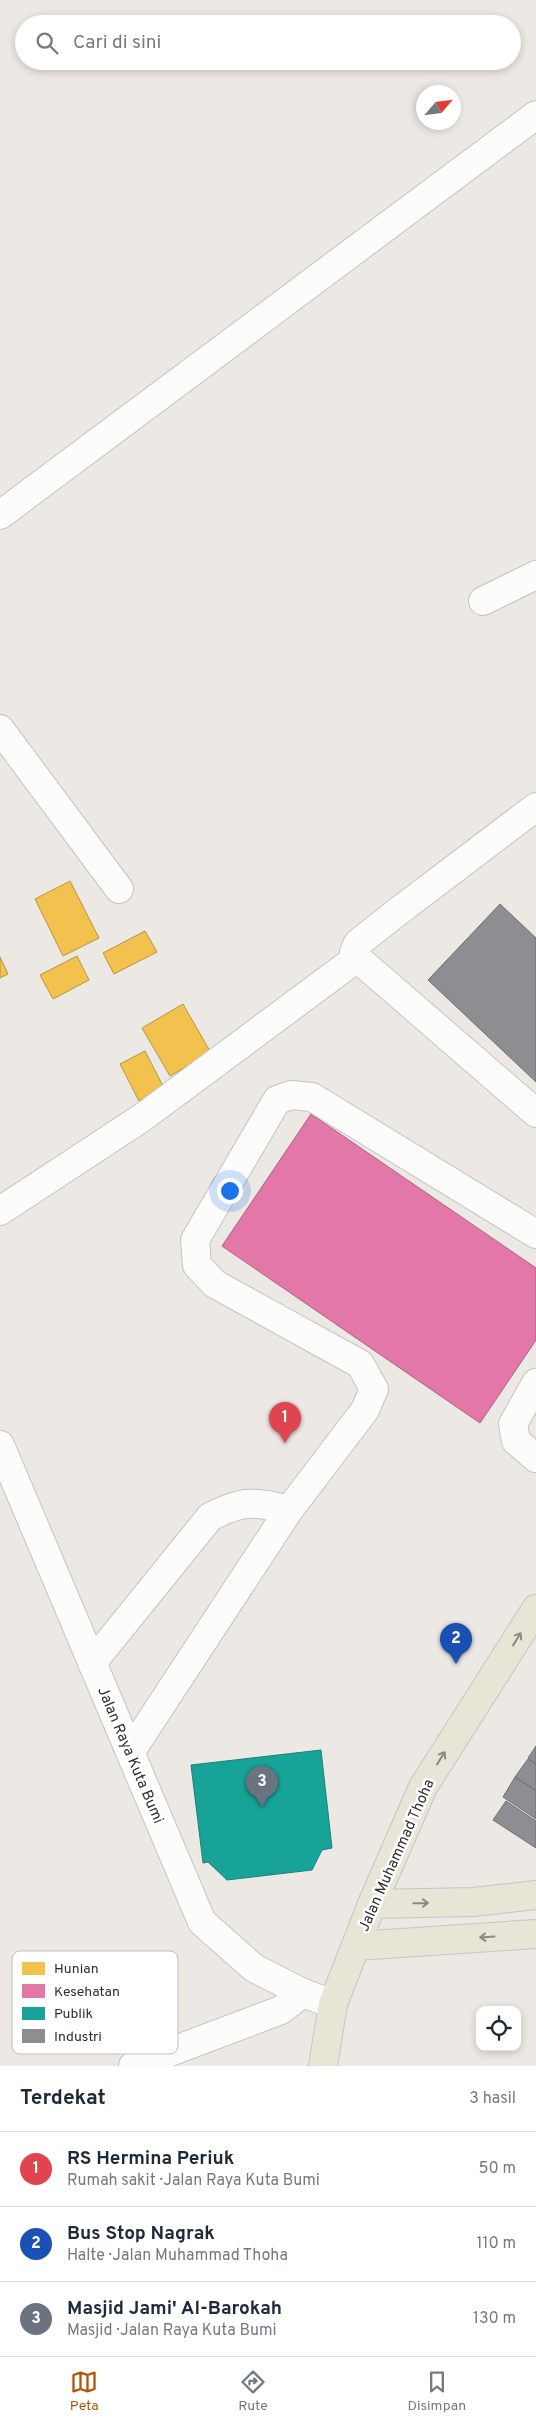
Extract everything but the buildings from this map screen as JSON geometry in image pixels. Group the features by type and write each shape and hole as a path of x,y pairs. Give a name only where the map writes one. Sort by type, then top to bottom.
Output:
{"main road":[{"name":"Jalan Muhammad Thoha","path":"323,2066 333,2004 372,1904 423,1786 536,1609"},
{"path":"372,1904 473,1902 536,1895"},
{"path":"356,1946 536,1934"}],"street":[{"path":"0,515 536,115"},
{"path":"483,601 536,575"},
{"path":"0,729 119,888"},
{"path":"536,807 358,943 354,952 357,958 536,1113"},
{"path":"0,1211 143,1118 357,958"},
{"path":"130,1752 289,1510 365,1410 374,1389 360,1364 215,1284 197,1265 195,1240 277,1100 291,1095 312,1097 536,1234"},
{"path":"536,1384 513,1424 516,1441 536,1458"},
{"name":"Jalan Raya Kuta Bumi","path":"0,1445 202,1922 254,1968 303,1993 333,2004"},
{"path":"92,1663 210,1517 234,1504 263,1504 289,1510"},
{"path":"178,2049 281,2010 303,1993"},
{"path":"133,2066 165,2054"}],"place":[{"name":"RS Hermina Periuk","path":"285,1443"},
{"name":"Bus Stop Nagrak","path":"456,1664"},
{"name":"Masjid Jami' Al-Barokah","path":"262,1807"}]}
